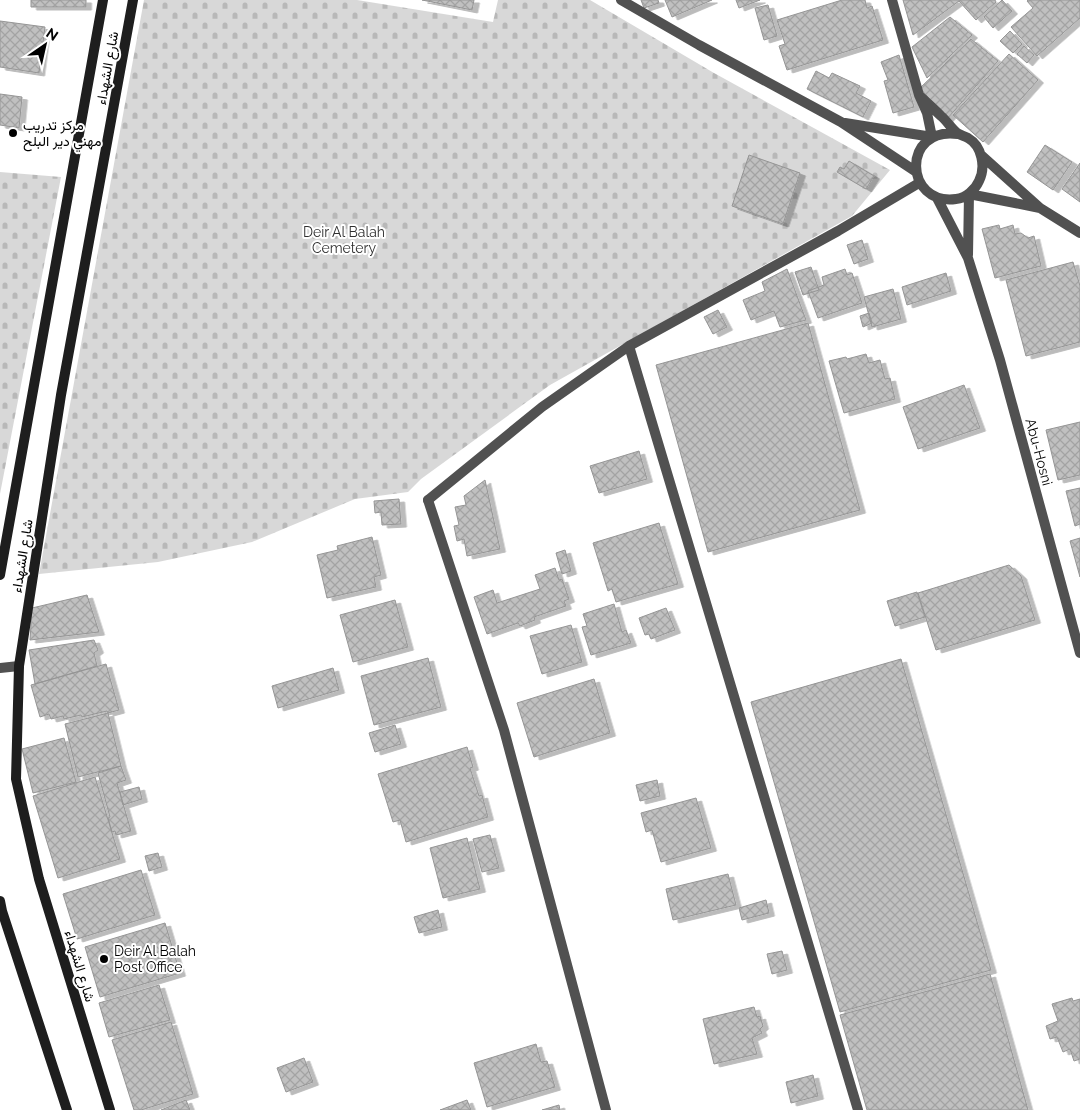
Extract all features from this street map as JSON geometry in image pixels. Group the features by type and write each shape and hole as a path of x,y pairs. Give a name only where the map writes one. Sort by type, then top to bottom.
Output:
{"main road":[{"name":"شارع الشهداء","path":"0,575 103,0"},
{"name":"شارع الشهداء","path":"110,1110 39,879 16,779 19,666 61,396 133,0"},
{"path":"0,900 67,1110"}],"street":[{"path":"621,0 699,45 841,122 916,172"},
{"path":"892,0 919,95 928,113 932,137"},
{"path":"919,95 958,134"},
{"path":"841,122 932,137"},
{"path":"916,172 916,160 919,149 932,137 947,132 968,138 976,145 981,155 983,166 982,176 977,186 969,194 959,199 937,198"},
{"path":"981,155 1040,208 1080,233"},
{"name":"Abu-Hosni","path":"916,172 926,192 937,198 968,258 1000,360 1080,653"},
{"path":"606,1110 504,730 428,500 542,407 629,346 838,231 920,182"},
{"path":"969,194 1040,208"},
{"name":"Abu-Hosni","path":"968,258 969,194"},
{"path":"629,346 858,1110"},
{"path":"0,668 19,666"}],"green space":[{"name":"Deir Al Balah Cemetery","path":"144,0 357,0 493,22 498,0 590,0 714,73 890,170 852,216 550,385 421,479 408,492 355,499 252,542 158,562 39,574"},
{"path":"0,172 61,177 0,494"}],"building":[{"path":"31,0 86,0 86,7 31,7"},
{"path":"422,0 474,0 472,10"},
{"path":"641,0 658,0 659,3 644,8"},
{"path":"665,0 712,0 672,17"},
{"path":"736,0 760,0 739,8"},
{"path":"842,0 865,0 867,8 872,6 883,40 787,70 779,46 785,44 777,20"},
{"path":"903,0 995,0 996,2 976,20 959,1 913,35"},
{"path":"1002,0 1012,11 993,28 984,17"},
{"path":"1028,0 1080,0 1080,18 1037,56 1011,27 1033,8"},
{"path":"768,5 777,36 764,40 755,8"},
{"path":"950,17 972,35 927,78 912,47"},
{"path":"0,21 45,27 39,73 0,67"},
{"path":"1010,31 1022,44 1013,53 1000,41"},
{"path":"971,39 998,61 947,119 920,88"},
{"path":"1024,46 1034,55 1027,63 1017,54"},
{"path":"1009,54 1038,80 983,142 953,115"},
{"path":"899,55 914,107 893,113 884,81 888,80 881,62"},
{"path":"816,71 829,78 832,73 860,86 856,93 871,101 863,117 807,89"},
{"path":"0,94 22,97 19,128 0,125"},
{"path":"1045,145 1072,162 1053,190 1027,172"},
{"path":"749,155 800,173 783,224 732,206"},
{"path":"849,161 874,176 866,189 837,172 840,167 844,169"},
{"path":"1080,163 1080,202 1062,189"},
{"path":"999,225 1000,229 1013,225 1015,234 1021,233 1028,238 1034,236 1041,266 995,278 982,229"},
{"path":"862,240 868,259 854,264 847,245"},
{"path":"1073,262 1080,286 1080,342 1026,356 1006,280"},
{"path":"811,267 819,290 803,295 795,272"},
{"path":"787,269 806,320 780,327 774,311 751,320 743,300 765,291 762,282"},
{"path":"845,269 847,275 852,273 862,303 818,318 808,291 824,285 822,277"},
{"path":"946,273 951,291 907,305 902,287"},
{"path":"893,289 901,319 872,327 864,297"},
{"path":"718,310 727,327 713,334 704,317"},
{"path":"869,313 872,323 863,327 860,316"},
{"path":"808,323 860,510 708,552 656,365"},
{"path":"866,354 869,363 880,360 885,379 890,378 895,399 844,413 829,361"},
{"path":"964,385 980,428 918,449 903,407"},
{"path":"1080,422 1080,475 1058,480 1046,430"},
{"path":"639,451 647,479 599,493 590,466"},
{"path":"485,480 500,549 467,556 464,539 457,541 454,526 459,525 455,507 466,505 464,496"},
{"path":"1080,488 1080,524 1075,526 1066,491"},
{"path":"399,499 401,524 382,525 381,512 375,513 374,501"},
{"path":"659,523 678,584 616,602 612,589 608,591 593,543"},
{"path":"372,537 381,575 374,577 376,587 327,598 317,555 338,550 337,546"},
{"path":"1080,538 1080,577 1070,541"},
{"path":"565,550 571,571 562,574 556,553"},
{"path":"1009,565 1021,576 1035,620 936,650 918,593"},
{"path":"555,568 559,580 562,579 569,599 564,601 566,606 534,617 535,620 520,626 518,623 487,634 474,597 493,590 497,603 540,589 535,575"},
{"path":"917,592 925,617 895,626 887,601"},
{"path":"87,595 99,632 30,640 32,608"},
{"path":"395,600 408,647 353,662 340,615"},
{"path":"614,604 622,632 626,630 631,643 591,655 582,627 587,626 583,614"},
{"path":"666,608 675,630 651,639 649,634 645,635 639,618"},
{"path":"571,625 582,662 542,674 530,636"},
{"path":"94,640 98,650 94,653 97,666 35,684 29,650"},
{"path":"428,658 441,707 374,725 361,676"},
{"path":"901,659 991,970 840,1012 751,702"},
{"path":"106,664 119,710 64,719 63,716 51,719 49,714 40,717 31,685"},
{"path":"333,668 339,690 278,708 272,686"},
{"path":"594,679 610,733 534,757 517,703"},
{"path":"108,713 121,766 78,777 65,724"},
{"path":"395,725 401,744 375,752 369,733"},
{"path":"64,738 76,782 33,793 22,749"},
{"path":"467,747 473,767 470,768 479,796 482,795 488,817 406,842 400,820 393,822 378,774"},
{"path":"121,766 126,780 117,783 131,831 116,835 115,831 112,832 108,818 110,817 98,773"},
{"path":"95,777 120,859 58,878 33,796"},
{"path":"657,780 660,796 640,801 636,785"},
{"path":"139,787 142,799 123,805 120,792"},
{"path":"696,798 711,848 661,862 652,830 646,832 641,813"},
{"path":"490,835 499,868 482,872 473,839"},
{"path":"467,838 480,889 443,898 430,848"},
{"path":"158,853 162,867 149,871 145,856"},
{"path":"141,870 155,915 77,939 63,894"},
{"path":"728,874 736,905 673,920 666,889"},
{"path":"766,900 769,913 742,920 739,908"},
{"path":"438,910 442,927 419,933 414,917"},
{"path":"165,923 180,973 100,997 85,947"},
{"path":"782,951 787,970 772,974 767,954"},
{"path":"990,974 1028,1110 867,1110 840,1015"},
{"path":"159,985 170,1020 109,1037 99,1003"},
{"path":"1072,998 1073,1001 1080,999 1080,1059 1074,1061 1070,1049 1063,1052 1057,1037 1050,1039 1046,1026 1058,1021 1052,1004"},
{"path":"754,1007 757,1017 760,1016 763,1026 760,1029 762,1033 752,1038 757,1054 714,1064 703,1019"},
{"path":"171,1022 193,1094 141,1110 134,1110 112,1040"},
{"path":"536,1044 541,1062 547,1061 555,1087 487,1107 474,1063"},
{"path":"304,1058 313,1082 286,1092 277,1068"},
{"path":"813,1075 818,1096 791,1103 786,1082"},
{"path":"186,1100 190,1110 161,1110"},
{"path":"467,1100 471,1110 440,1110"},
{"path":"559,1105 560,1110 542,1110"}],"place":[{"name":"مركز تدريب مهني دير البلح","path":"13,133"},
{"name":"Deir Al Balah Post Office","path":"104,959"}]}
